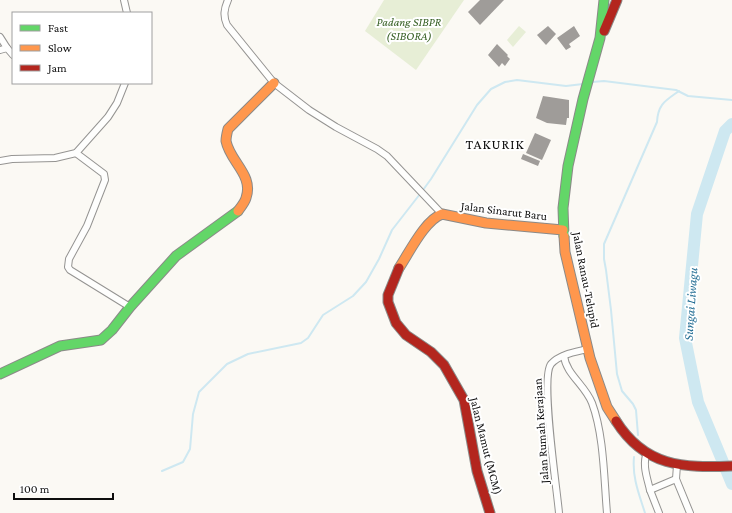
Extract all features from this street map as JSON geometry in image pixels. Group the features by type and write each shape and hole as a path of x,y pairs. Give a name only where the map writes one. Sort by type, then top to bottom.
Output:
{"main road":[{"name":"Jalan Ranau-Telupid","path":"600,38 604,0"},
{"path":"610,0 616,0"},
{"name":"Jalan Ranau-Telupid","path":"616,0 613,11 600,38 590,73 568,166 563,208 563,230 566,252 590,358 607,407 624,434 640,448 660,460 677,465 704,467 732,466"},
{"path":"0,374 60,346 101,340 112,330 130,306 176,256 238,212 247,198 248,180 245,173 227,147 226,135 228,129 274,83"},
{"name":"Jalan Sinarut Baru","path":"442,214 486,223 563,230"},
{"name":"Jalan Mamut (MCM)","path":"442,214 436,216 428,224 402,264 396,274 388,295 388,302 396,323 406,335 431,352 444,365 464,400 477,471 490,513"}],"street":[{"path":"124,0 127,12"},
{"path":"228,0 224,18 227,25 274,83 322,118 387,156 442,214"},
{"path":"0,38 12,55"},
{"path":"0,50 7,48"},
{"path":"0,161 12,159 55,158 76,153 108,117 117,102 125,84"},
{"path":"76,153 104,174 105,180 87,226 69,260 68,267 70,270 130,306"},
{"name":"Jalan Rumah Kerajaan","path":"559,513 548,403 548,370 551,364 564,356 588,349"},
{"path":"564,356 565,365 586,392 593,405 600,439 607,513"},
{"path":"648,452 646,457 645,472 659,513"},
{"path":"677,465 676,479 690,513"},
{"path":"650,490 676,479"}],"green space":[{"name":"Padang SIBPR (SIBORA)","path":"384,0 464,0 416,70 365,31"},
{"path":"519,26 526,32 513,47 507,40"}],"building":[{"path":"480,0 504,0 480,25 468,12"},
{"path":"548,26 556,34 546,45 537,35"},
{"path":"574,26 580,36 569,44 571,47 566,50 557,38"},
{"path":"497,44 510,59 505,66 502,63 499,67 488,55"},
{"path":"543,96 569,100 569,118 567,118 566,125 547,123 536,118"},
{"path":"535,133 551,140 542,160 526,153"},
{"path":"523,154 540,161 538,166 521,159"}],"waterway":[{"path":"423,190 477,105 491,89 505,82 517,80 566,86 583,84"},
{"path":"592,82 604,81 676,90 688,96 732,100"},
{"path":"638,435 636,410 622,391 617,374 611,310 604,259 604,244 657,122 659,111 666,100 679,91"},
{"name":"Sungai Liwagu","path":"732,124 725,131 697,214 685,338 698,402 732,484"},
{"path":"162,471 183,462 190,449 193,414 199,392 227,364 248,354 301,343 308,338 323,315 353,296 366,282 379,259 392,230 420,194"},
{"path":"634,457 635,478 645,513"}],"traffic: fast":[{"path":"564,236 563,208 568,166 583,99 600,38 604,0"},
{"path":"0,374 60,346 101,340 112,330 130,307 176,256 238,211"}],"traffic: slow":[{"path":"238,211 246,198 248,190 247,182 228,149 226,136 228,129 274,83"},
{"path":"399,268 424,230 436,217 442,214 486,223 563,230"},
{"path":"564,236 565,252 590,358 607,407 616,421"}],"traffic: jam":[{"path":"604,31 617,0"},
{"path":"399,268 388,295 388,302 396,323 406,335 431,352 444,365 464,400 477,471 490,513"},
{"path":"616,421 627,436 639,448 666,462 697,466 732,466"}],"district":[{"name":"TAKURIK","path":"495,144"}]}
